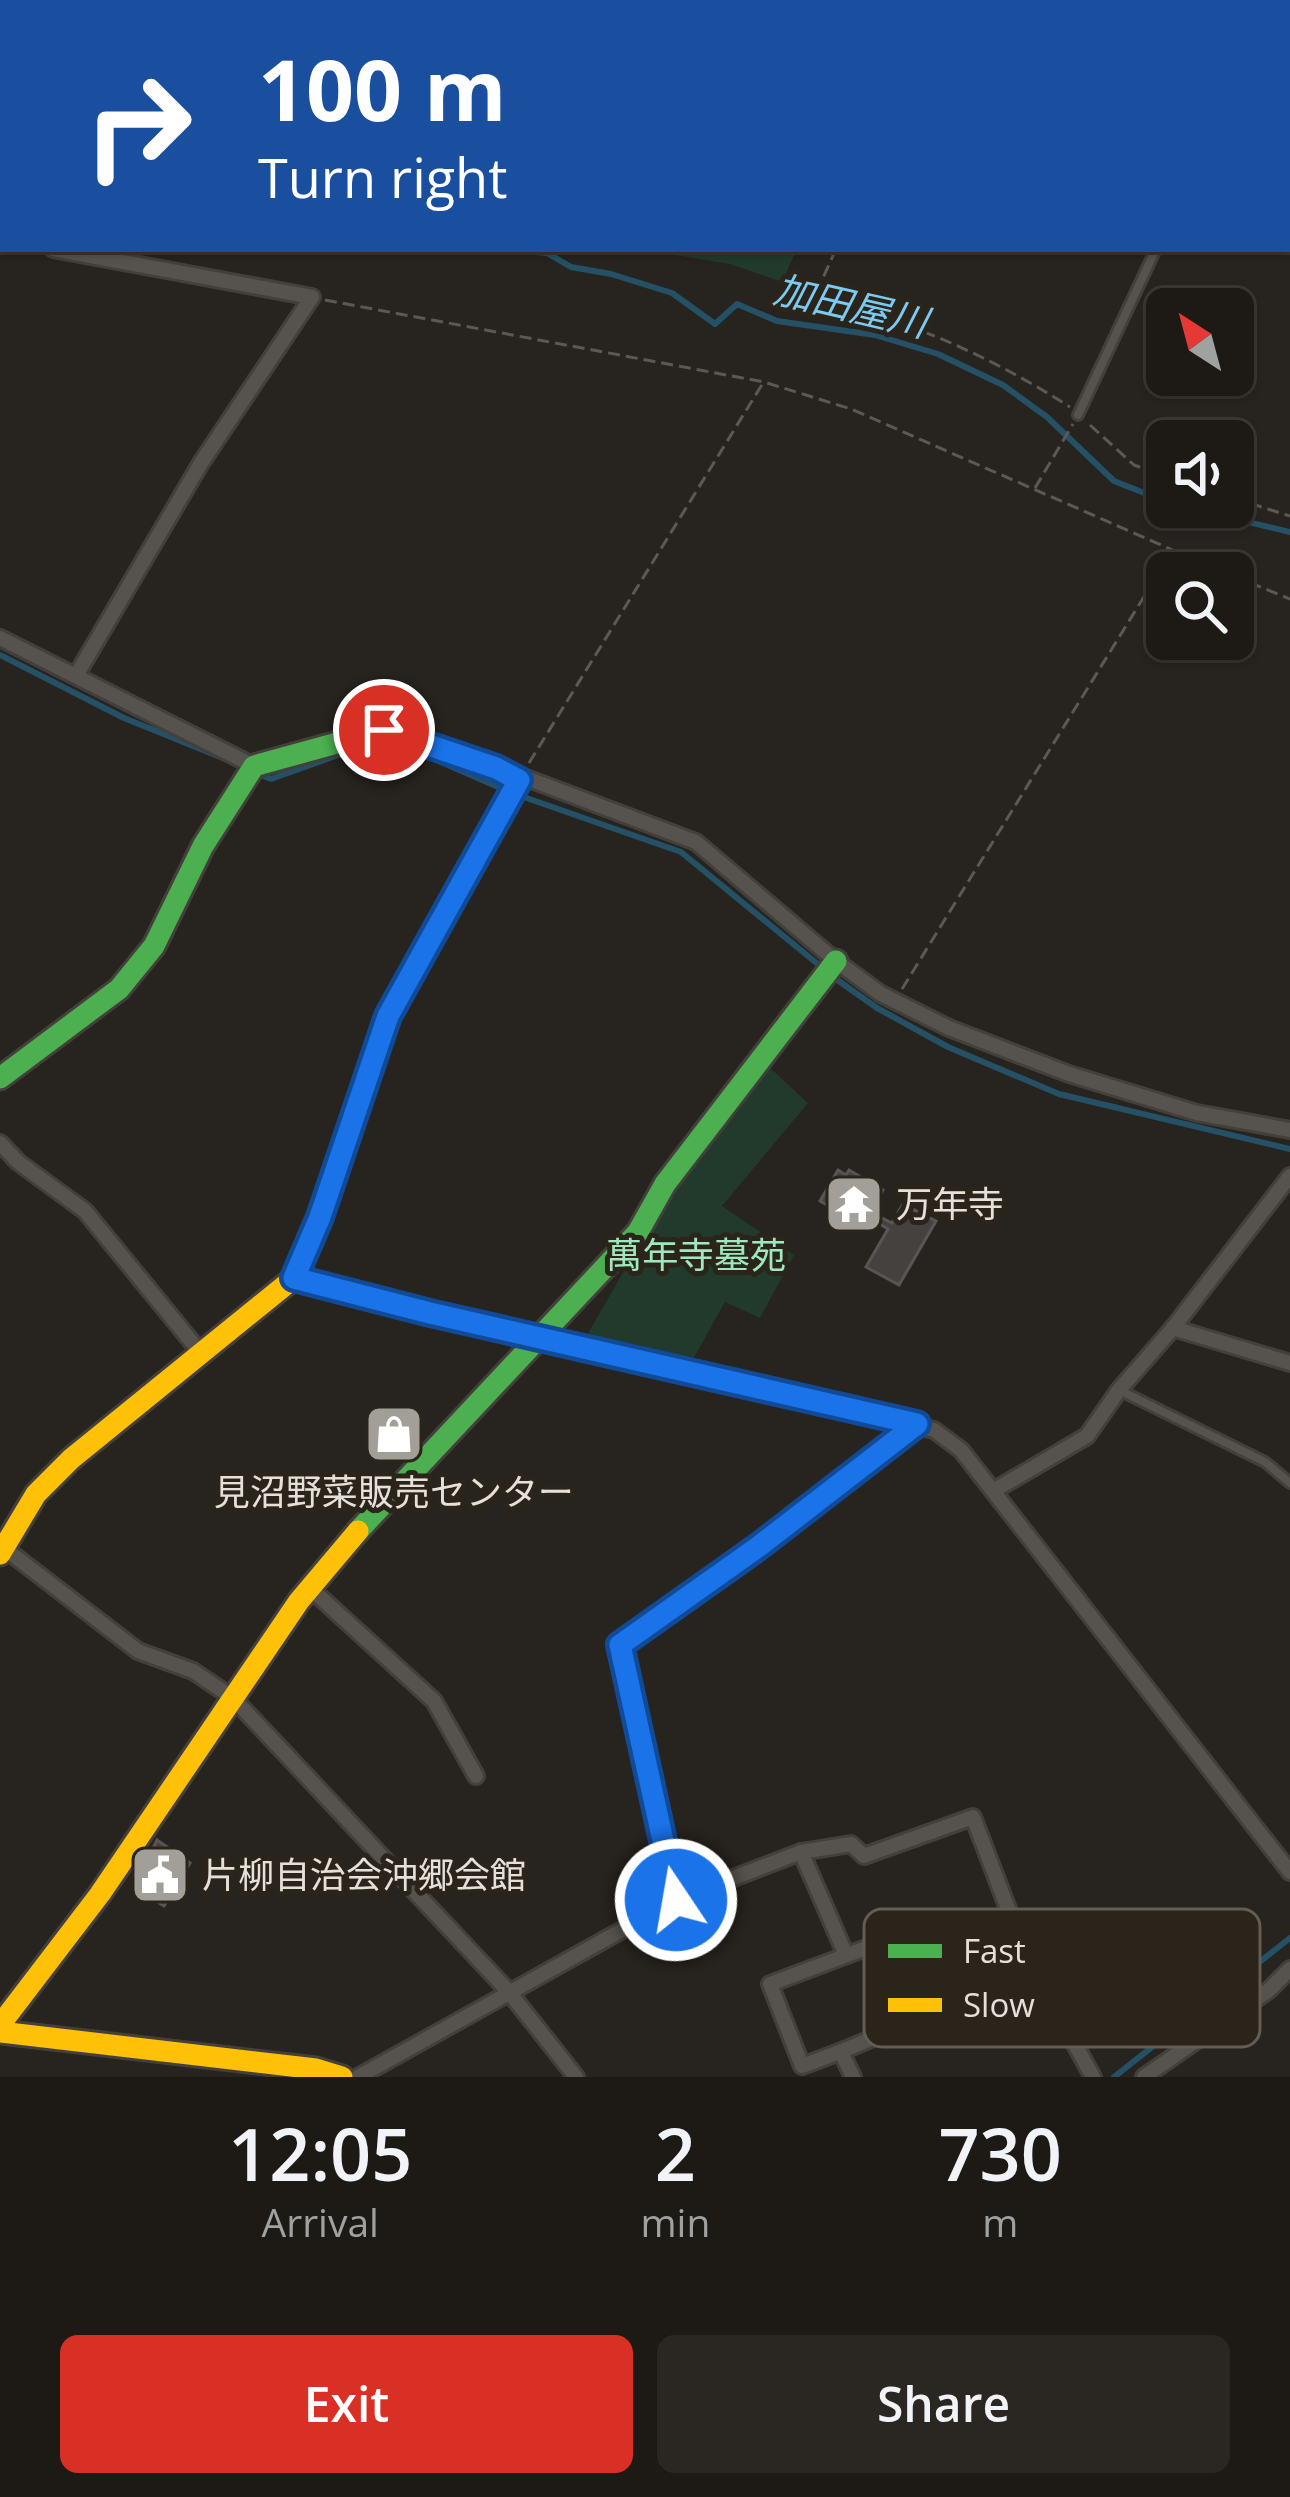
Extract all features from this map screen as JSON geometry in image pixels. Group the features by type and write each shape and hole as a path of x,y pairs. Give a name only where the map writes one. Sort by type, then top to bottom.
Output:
{"street":[{"path":"69,252 312,298 201,463 77,674"},
{"path":"0,638 254,766"},
{"path":"0,1078 119,989 154,946 203,846 254,766 384,730 519,780 388,1016 320,1217 294,1278 70,1459 36,1494 2,1551 138,1651 193,1670 233,1698 509,1992 576,2077"},
{"path":"521,776 696,842 836,961 949,1028 1069,1074 1197,1113 1290,1130"},
{"path":"342,2077 0,2029 100,1894 310,1588 638,1232 665,1184 836,961"},
{"path":"0,1143 85,1211 200,1352"},
{"path":"993,1491 1087,1436 1290,1176"},
{"path":"294,1278 934,1430 961,1450 1290,1872"},
{"path":"1173,1328 1290,1363"},
{"path":"676,1900 620,1645 758,1547 917,1424"},
{"path":"310,1588 434,1701 476,1776"},
{"path":"358,2077 676,1900 801,1852 851,1844 864,1856 973,1817 1008,1909"},
{"path":"801,1852 846,1955"},
{"path":"864,1948 770,1984 802,2066 864,2040"},
{"path":"1260,1996 1290,1969"},
{"path":"1076,2047 1093,2077"},
{"path":"1144,2077 1187,2047"},
{"path":"841,2052 853,2077"}],"lane":[{"path":"1076,420 1155,252"},
{"path":"1119,1390 1265,1462 1290,1483"}],"path":[{"path":"835,252 818,289 827,304 880,315 1021,376 1146,470"},
{"path":"312,298 764,382 850,409 1172,551 895,1000"},
{"path":"521,776 764,382"},
{"path":"1034,490 1076,420"},
{"path":"1254,505 1290,516"},
{"path":"1254,584 1290,599"}],"green space":[{"path":"657,252 796,252 782,282 730,264"},
{"name":"萬年寺墓苑","path":"767,1065 808,1103 722,1206 794,1255 760,1318 725,1302 691,1363 586,1337 677,1178"}],"building":[{"path":"838,1170 846,1175 849,1170 883,1190 870,1212 892,1223 903,1204 936,1221 899,1285 866,1267 888,1229 867,1216 862,1225 820,1201"},
{"path":"157,1840 190,1863 164,1906 134,1888"}],"waterway":[{"name":"加田屋川","path":"536,252 571,267 672,293 715,324 737,304 777,321 875,335 938,354 1003,385 1047,417 1114,481 1146,494"},
{"name":"加田屋川","path":"1254,523 1290,532"},
{"path":"0,655 124,718 230,761"},
{"path":"259,774 271,779 366,745 401,744"},
{"path":"418,752 505,790"},
{"path":"518,795 681,852 836,979 948,1047 1059,1094 1290,1149"},
{"path":"1260,1962 1290,1938"},
{"path":"1114,2077 1152,2047"}],"traffic: fast":[{"path":"0,1078 119,989 154,946 203,846 254,766 384,730 519,780 452,900"},
{"path":"358,1531 638,1232 665,1184 836,961"}],"traffic: slow":[{"path":"0,1554 36,1494 71,1459 294,1278 320,1217 388,1016 452,900"},
{"path":"0,2025 100,1894 299,1601 358,1531"},
{"path":"0,2032 316,2069 342,2077"}],"place":[{"name":"万年寺","path":"854,1204"},
{"name":"見沼野菜販売センター","path":"394,1434"},
{"name":"片柳自治会沖郷会館","path":"160,1875"}],"route":[{"path":"384,730 519,780 388,1016 320,1217 294,1278 917,1424 758,1547 620,1645 676,1900"}]}
